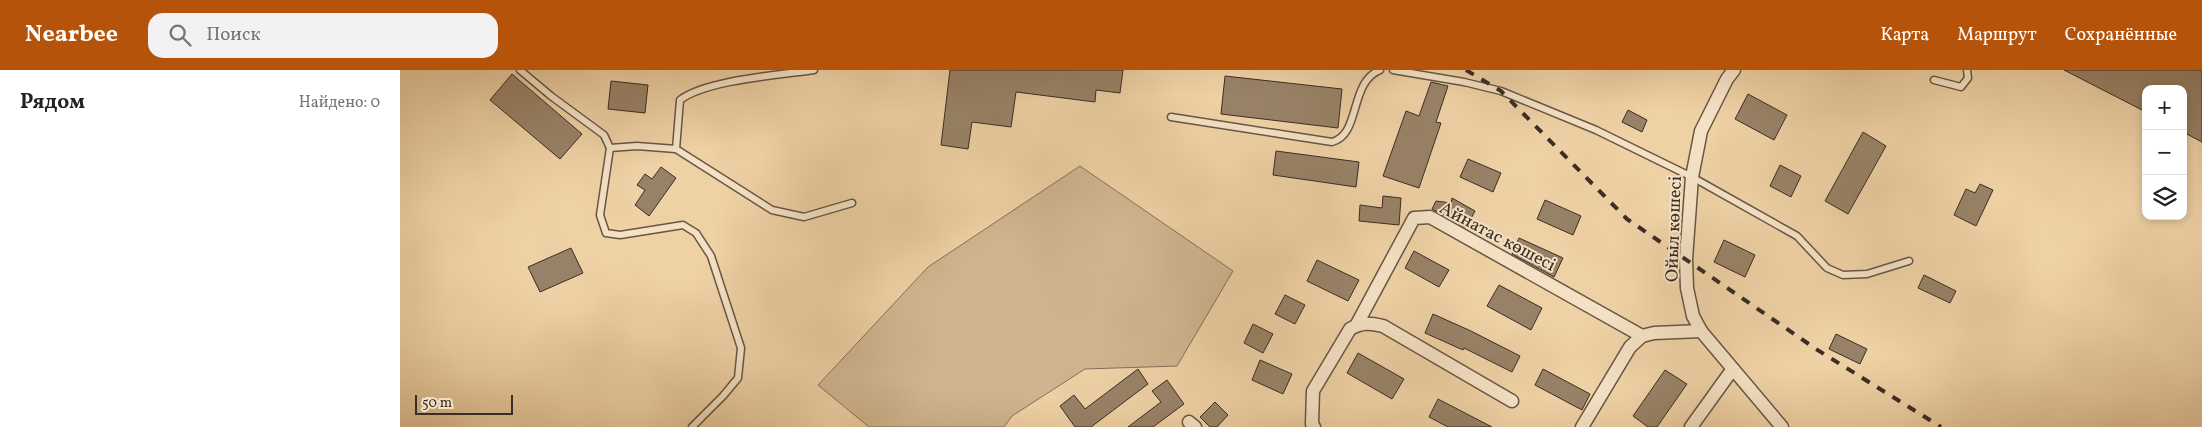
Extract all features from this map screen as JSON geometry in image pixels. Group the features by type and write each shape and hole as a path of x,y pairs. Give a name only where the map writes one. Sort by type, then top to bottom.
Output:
{"street":[{"name":"Ойыл көшесі","path":"1734,70 1727,79 1701,130 1692,177 1686,259 1687,288 1693,316 1701,331 1782,427"},
{"name":"Айнатас көшесі","path":"1357,324 1414,218 1430,216 1642,336"},
{"path":"1314,427 1312,424 1313,390 1350,329 1357,324 1368,322 1383,326 1512,401"},
{"path":"1582,427 1630,347 1642,336 1654,333 1701,331"},
{"path":"1691,427 1732,370"}],"lane":[{"path":"520,70 604,136 610,148 600,215 606,233 620,235 683,225 696,233 711,256 741,348 738,378 692,427"},
{"path":"676,149 680,100 691,92 714,85 814,70"},
{"path":"1171,117 1332,142 1344,135 1360,90 1367,79 1380,70"},
{"path":"1393,70 1464,82 1501,91 1596,130 1692,177 1797,236 1827,268 1843,275 1867,274 1908,261"},
{"path":"1934,80 1961,87 1968,78 1967,70"},
{"path":"610,148 637,146 676,149 772,210 804,217 852,203"}],"shaded area":[{"path":"1080,166 1233,271 1177,366 1085,369 1012,416 1004,427 869,427 818,385 928,267"}],"building":[{"path":"950,70 1123,70 1120,93 1096,90 1095,102 1016,92 1011,127 972,122 968,149 941,145"},
{"path":"2064,70 2202,70 2202,142 2187,134 2187,85 2142,85 2142,110"},
{"path":"512,74 582,134 560,159 490,100"},
{"path":"1225,76 1342,89 1338,128 1221,114"},
{"path":"611,81 648,85 645,113 608,109"},
{"path":"1431,82 1448,86 1436,122 1441,123 1419,188 1383,176 1406,111 1419,116"},
{"path":"1748,94 1787,115 1774,140 1735,119"},
{"path":"1628,110 1647,120 1642,132 1622,122"},
{"path":"1863,132 1886,146 1848,214 1825,201"},
{"path":"1276,151 1359,162 1356,187 1273,175"},
{"path":"1468,159 1501,173 1493,192 1460,177"},
{"path":"1780,165 1801,176 1791,197 1770,186"},
{"path":"661,167 676,178 649,216 635,205 645,190 637,185 645,174 652,179"},
{"path":"1980,184 1993,190 1976,226 1954,215 1966,189 1975,193"},
{"path":"1383,196 1401,198 1399,225 1359,221 1360,205 1382,208"},
{"path":"1452,198 1475,211 1466,228 1432,209 1436,201 1451,203"},
{"path":"1545,200 1581,216 1573,235 1537,219"},
{"path":"1519,238 1563,258 1554,277 1512,254"},
{"path":"1724,240 1755,255 1745,277 1714,262"},
{"path":"571,248 583,273 540,292 528,267"},
{"path":"1414,251 1449,270 1439,287 1405,268"},
{"path":"1317,260 1359,280 1348,301 1307,281"},
{"path":"1924,275 1956,291 1950,303 1918,288"},
{"path":"1499,285 1542,308 1531,330 1487,306"},
{"path":"1285,295 1305,305 1295,324 1275,314"},
{"path":"1433,314 1520,356 1512,372 1464,348 1463,350 1425,333"},
{"path":"1253,324 1273,334 1263,353 1244,343"},
{"path":"1836,334 1867,349 1860,364 1829,349"},
{"path":"1358,353 1404,379 1392,399 1347,373"},
{"path":"1260,360 1292,374 1283,394 1252,380"},
{"path":"1138,369 1148,384 1091,427 1075,427 1060,406 1074,395 1085,409"},
{"path":"1543,369 1590,394 1582,410 1535,385"},
{"path":"1665,370 1687,384 1657,427 1648,427 1633,416"},
{"path":"1167,380 1184,404 1153,427 1128,427 1161,402 1152,391"},
{"path":"1438,399 1492,427 1448,427 1429,417"},
{"path":"1215,402 1228,415 1217,427 1210,427 1200,417"}],"railway":[{"path":"1466,70 1501,91 1627,219 1816,349 1941,427"}]}
